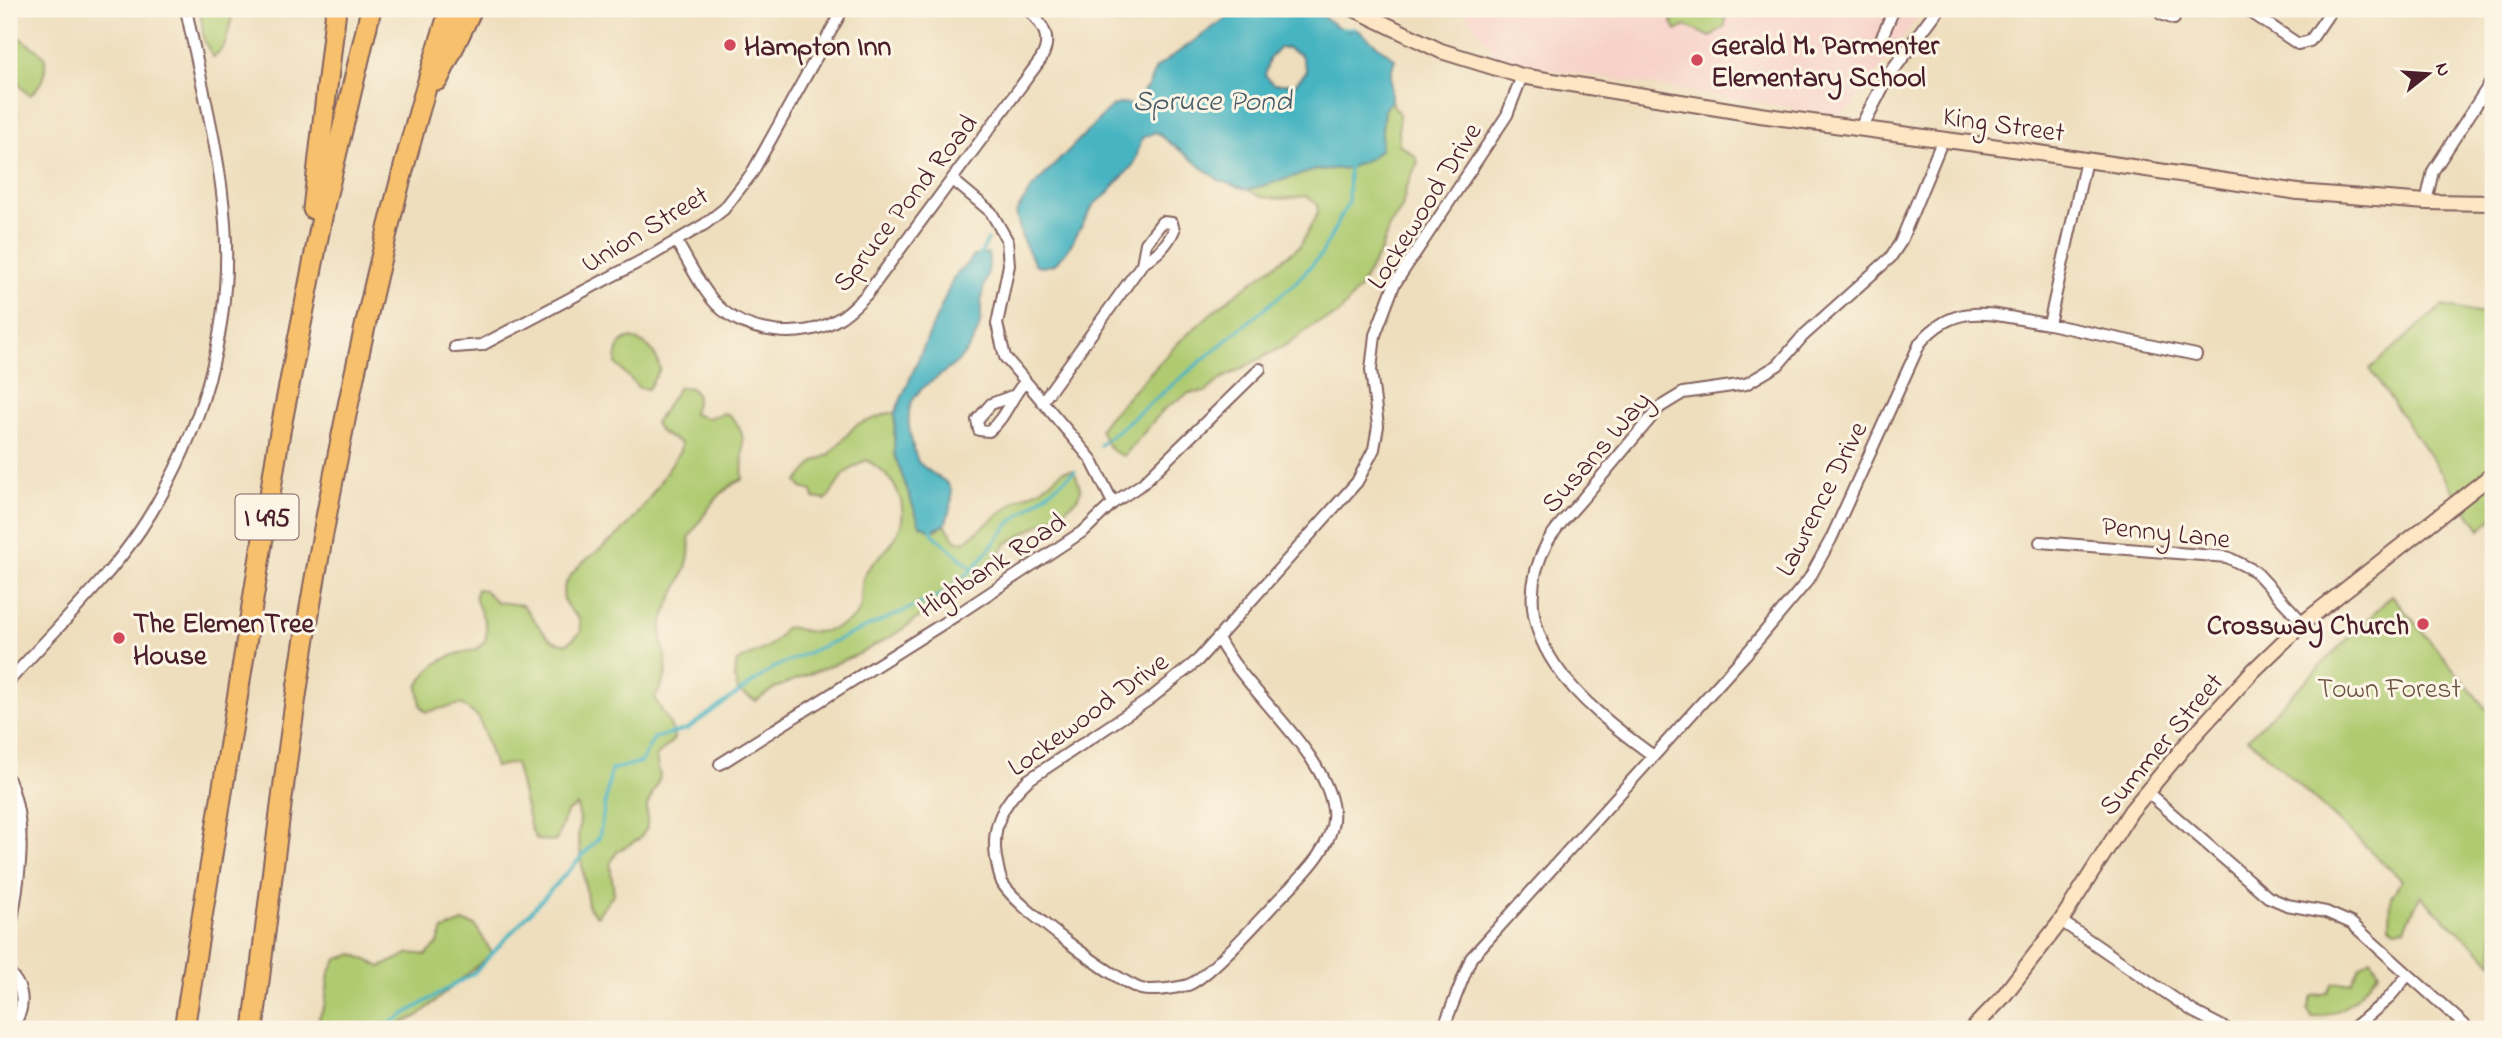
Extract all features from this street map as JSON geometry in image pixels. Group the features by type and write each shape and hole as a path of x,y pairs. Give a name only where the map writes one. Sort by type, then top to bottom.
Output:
{"highway":[{"path":"301,319 336,9"},
{"name":"I 495","path":"184,1029 279,432 301,319 371,9"},
{"name":"I 495","path":"253,1029 314,586 391,209 450,9"},
{"path":"391,209 436,83 472,9"}],"main road":[{"name":"King Street","path":"1354,9 1441,51 1522,76 2298,192 2426,202 2493,203"},
{"name":"Summer Street","path":"1972,1029 2001,998 2061,921 2100,857 2147,792 2244,681 2302,623 2493,474"}],"street":[{"path":"9,681 125,551 141,528 184,450 215,360 225,285 225,222 216,157 186,9"},
{"name":"Union Street","path":"454,347 482,345 676,241 724,209 752,173 843,9"},
{"name":"Spruce Pond Road","path":"676,241 710,297 736,320 784,332 819,327 838,320 867,294 1046,51 1047,34 1028,9"},
{"path":"1894,9 1882,37 1903,55"},
{"path":"1861,128 1882,86 1938,9"},
{"path":"2164,9 2161,14 2174,19"},
{"path":"2246,9 2291,42 2304,43 2315,36 2332,9"},
{"name":"Lockewood Drive","path":"1219,640 1230,661 1307,755 1327,788 1333,812 1324,847 1296,882 1226,954 1190,984 1144,990 1124,981 1051,930 1002,883 993,838 998,817 1012,794 1028,780 1150,699 1219,640 1366,469 1373,456 1378,426 1371,370 1375,335 1394,285 1507,115 1522,76"},
{"path":"2426,202 2432,171 2493,79"},
{"name":"Susans Way","path":"1652,755 1561,676 1545,650 1534,620 1530,597 1532,581 1548,543 1660,407 1683,393 1746,384 1760,377 1778,365 1803,336 1874,275 1900,243 1943,139"},
{"path":"2049,324 2086,160"},
{"path":"953,180 990,212 1007,240 1009,265 998,314 998,332 1005,357 1024,383 1091,459 1113,503"},
{"path":"1042,402 1142,264"},
{"name":"Lawrence Drive","path":"1443,1029 1471,958 1746,654 1809,579 1831,539 1920,343 1933,327 1954,316 1973,312 2049,324 2196,355"},
{"name":"Highbank Road","path":"720,764 1085,530 1113,503 1142,484 1260,369"},
{"path":"1012,396 1024,383"},
{"name":"Penny Lane","path":"2040,542 2227,557 2255,571 2302,623"},
{"path":"9,780 22,837 18,885 9,937"},
{"path":"2147,792 2268,897 2287,905 2326,912 2351,923 2469,1029"},
{"path":"2061,921 2194,1012 2227,1029"},
{"path":"9,974 21,990 22,1004 18,1018 9,1029"},
{"path":"2351,1029 2387,1000 2408,975"}],"shaded area":[{"name":"Gerald M. Parmenter Elementary School","path":"1462,9 1924,9 1851,108 1836,115 1520,64 1496,56"}],"green space":[{"path":"200,9 235,9 226,41 213,57 204,41"},
{"path":"1684,9 1725,9 1725,26 1711,37 1686,26 1676,31 1671,20 1681,15"},
{"path":"9,30 44,55 43,77 30,95 18,82 15,74 10,56"},
{"path":"1391,101 1399,114 1399,144 1415,156 1418,162 1406,188 1402,208 1389,227 1381,250 1359,289 1338,315 1315,324 1288,344 1221,379 1206,392 1189,393 1164,409 1124,456 1112,450 1100,429 1108,418 1179,342 1216,309 1300,246 1318,212 1317,204 1306,196 1269,198 1248,190 1316,170 1349,168 1380,150 1384,110"},
{"path":"2442,306 2493,316 2493,519 2480,529 2370,369"},
{"path":"632,338 651,349 658,362 660,369 648,389 639,388 616,364 621,344"},
{"path":"679,387 692,388 697,397 693,414 707,418 725,413 739,427 743,442 743,479 718,496 689,538 688,561 662,625 666,673 655,698 672,729 674,739 656,757 660,777 647,806 647,828 639,839 617,852 610,864 614,893 597,916 588,907 578,837 580,819 577,805 567,812 556,841 537,840 531,829 516,766 513,763 495,767 479,718 461,704 426,712 421,706 418,687 434,666 450,657 476,650 485,641 486,625 476,601 477,589 484,590 497,602 522,605 548,636 561,643 568,643 581,632 579,618 570,610 563,597 564,587 578,567 619,534 636,516 680,451 681,443 661,433 655,423"},
{"path":"895,413 894,453 920,525 936,530 945,525 956,540 964,542 1017,500 1041,489 1063,471 1074,470 1081,490 1077,499 1063,511 1006,544 985,575 956,591 894,635 859,654 775,688 756,701 738,691 734,675 737,662 770,645 781,635 784,628 811,632 829,630 856,616 861,606 864,576 898,532 902,519 900,496 886,476 866,460 845,473 826,500 814,498 812,491 802,488 797,482 815,461 829,455 856,425"},
{"name":"Town Forest","path":"2392,595 2493,717 2493,963 2420,896 2405,928 2395,930 2390,926 2391,897 2402,880 2248,738"},
{"path":"463,922 475,925 492,953 418,1016 389,1029 314,1029 325,1004 329,973 337,959 354,954 381,967 410,953 426,955 437,945 443,930"},
{"path":"2371,959 2379,971 2350,1003 2324,1016 2312,1018 2308,1010 2312,996 2327,993 2333,983 2351,982 2360,966"}],"water":[{"name":"Spruce Pond","path":"1278,7 1307,8 1340,28 1358,30 1395,59 1391,72 1391,101 1384,110 1380,150 1371,158 1349,168 1316,170 1248,190 1220,181 1156,132 1142,138 1134,164 1104,197 1094,204 1069,248 1055,264 1042,267 1035,264 1022,239 1016,213 1031,189 1112,106 1124,103 1140,107 1145,100 1143,91 1156,68 1239,9","holes":["1279,48 1287,48 1301,55 1307,71 1295,84 1273,84 1265,75 1269,59"]},
{"path":"988,253 981,320 977,333 965,353 952,367 925,386 915,397 909,411 910,432 918,462 943,480 951,490 952,498 945,525 931,530 920,525 894,453 895,413 954,277 974,256"}],"waterway":[{"path":"1341,29 1354,28 1354,35"},
{"path":"1100,445 1294,284 1321,255 1348,203 1349,165"},
{"path":"978,258 988,240"},
{"path":"380,1029 474,973 599,838 611,770 641,762 654,738 687,729 775,667 943,594 973,569 1010,523 1075,471"},
{"path":"931,527 933,534 973,569"}],"place":[{"name":"Hampton Inn","path":"730,45"},
{"name":"Gerald M. Parmenter Elementary School","path":"1697,60"},
{"name":"Crossway Church","path":"2423,624"},
{"name":"The ElemenTree House","path":"119,638"}]}
